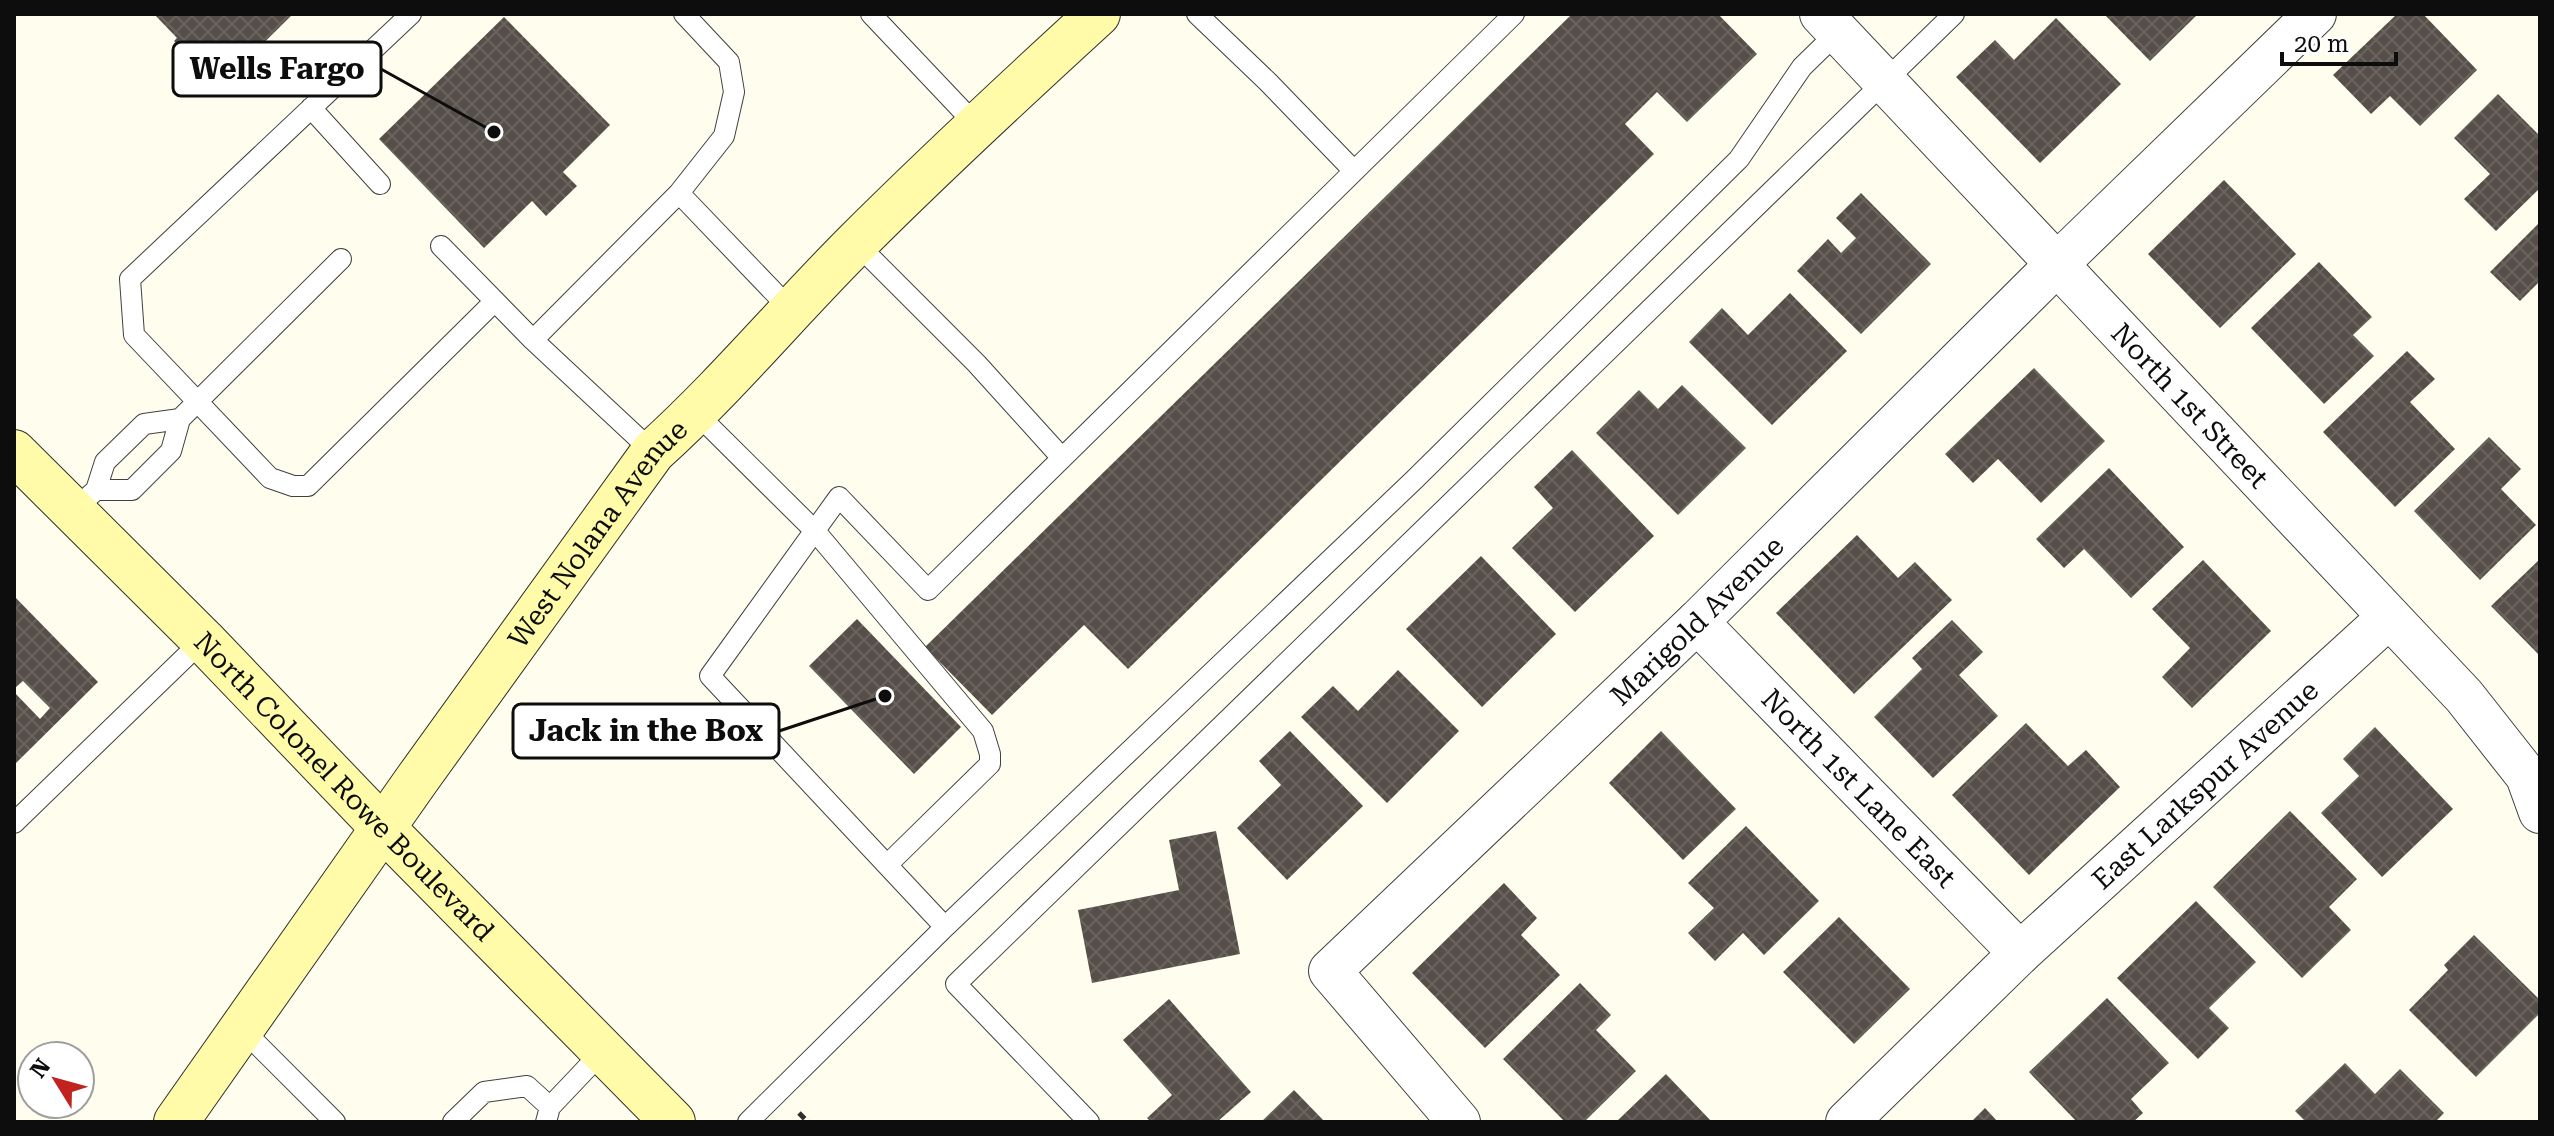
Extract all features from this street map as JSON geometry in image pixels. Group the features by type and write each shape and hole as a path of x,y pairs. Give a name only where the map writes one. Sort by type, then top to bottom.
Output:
{"main road":[{"name":"West Nolana Avenue","path":"176,1122 653,452 696,413 856,243 1098,14"},
{"name":"North Colonel Rowe Boulevard","path":"14,452 84,501 203,640 673,1122"}],"street":[{"name":"Marigold Avenue","path":"1459,1122 1330,971 1697,622 2058,263 2315,14"},
{"name":"North 1st Street","path":"1831,20 2464,696 2527,776 2540,812"},
{"name":"East Larkspur Avenue","path":"1847,1122 2020,953 2389,617"},
{"name":"North 1st Lane East","path":"1697,622 2020,953"}],"lane":[{"path":"411,14 130,279 134,335 270,478 293,486 308,486 495,301"},
{"path":"533,340 679,193 724,136 734,92 729,62 684,14"},
{"path":"871,14 977,126"},
{"path":"1197,14 1354,171"},
{"path":"945,927 710,676 839,497 928,590 1514,14"},
{"path":"1089,1122 956,984 1954,14"},
{"path":"748,1122 945,927 1414,480 1739,159 1831,20"},
{"path":"311,108 380,184"},
{"path":"679,193 791,310"},
{"path":"856,243 977,364 1062,458"},
{"path":"441,246 533,340 653,452"},
{"path":"84,501 132,490 171,451 180,419 341,259"},
{"path":"696,413 815,531 983,731 990,764 887,865"},
{"path":"84,501 105,462 144,424 180,419"},
{"path":"14,823 203,640"},
{"path":"243,1030 335,1122"},
{"path":"459,1120 484,1092 527,1086 548,1114 604,1050"}],"path":[{"path":"796,1109 808,1122"}],"building":[{"path":"154,14 293,14 229,77 222,71 212,81 174,41 177,38"},
{"path":"1572,14 1718,14 1757,54 1687,122 1657,92 1625,124 1654,154 1128,669 1084,625 992,715 925,647"},
{"path":"2104,14 2198,14 2150,61"},
{"path":"2397,14 2423,14 2477,70 2420,126 2390,96 2371,114 2333,75"},
{"path":"504,17 610,125 563,172 577,186 546,216 532,201 484,248 379,139"},
{"path":"2056,18 2121,84 2040,163 1956,77 1995,40 2014,60"},
{"path":"2498,94 2540,136 2540,188 2496,231 2464,199 2490,174 2454,138"},
{"path":"2224,180 2296,254 2220,328 2148,254"},
{"path":"1861,193 1931,264 1861,334 1797,271 1828,239 1841,253 1856,238 1836,218"},
{"path":"2540,222 2540,281 2520,301 2490,272"},
{"path":"2319,262 2372,317 2353,335 2374,356 2324,404 2251,328"},
{"path":"1790,293 1847,351 1772,425 1689,342 1722,308 1748,335"},
{"path":"2407,351 2435,379 2410,402 2455,449 2395,507 2323,432"},
{"path":"2034,368 2105,441 2041,503 1998,459 1973,483 1945,454"},
{"path":"1682,385 1746,448 1678,515 1596,433 1639,390 1658,409"},
{"path":"2489,437 2521,469 2501,489 2536,525 2480,580 2414,511"},
{"path":"1572,450 1654,536 1575,612 1512,548 1553,508 1534,487"},
{"path":"2109,468 2184,547 2131,598 2084,549 2064,568 2036,539"},
{"path":"1857,535 1898,578 1915,562 1952,600 1854,694 1776,613"},
{"path":"1481,556 1556,634 1482,707 1406,629"},
{"path":"2540,559 2540,656 2491,606"},
{"path":"2203,560 2271,631 2192,708 2162,677 2190,648 2152,609"},
{"path":"14,596 98,682 14,765 14,692 40,719 50,708 23,681 14,689"},
{"path":"857,619 961,727 914,774 809,666"},
{"path":"1952,620 1983,652 1959,675 1998,716 1933,778 1874,717 1922,669 1912,658"},
{"path":"1398,670 1459,731 1387,803 1301,717 1333,686 1358,711"},
{"path":"2026,723 2068,766 2086,750 2120,787 2029,875 1952,795"},
{"path":"2375,727 2453,809 2382,877 2321,813 2359,776 2343,759"},
{"path":"1290,731 1363,806 1287,880 1237,828 1281,785 1259,761"},
{"path":"1661,731 1736,809 1683,860 1609,783"},
{"path":"2290,811 2357,879 2329,907 2351,930 2302,978 2213,887"},
{"path":"1746,826 1819,901 1764,955 1743,933 1715,961 1688,933 1714,908 1688,883"},
{"path":"1216,831 1240,954 1092,983 1078,910 1179,890 1169,840"},
{"path":"1504,883 1537,918 1521,935 1560,975 1485,1048 1412,973"},
{"path":"2196,901 2256,962 2209,1008 2229,1028 2198,1059 2117,978"},
{"path":"1839,917 1910,989 1854,1044 1783,972"},
{"path":"2474,935 2540,1000 2540,1013 2476,1077 2409,1010 2448,970 2444,965"},
{"path":"1580,983 1611,1015 1596,1030 1636,1071 1584,1122 1565,1122 1503,1059"},
{"path":"2107,998 2169,1063 2131,1099 2143,1113 2133,1122 2077,1122 2029,1072"},
{"path":"1169,999 1251,1092 1217,1122 1151,1122 1147,1118 1172,1095 1123,1040"},
{"path":"2345,1063 2375,1094 2400,1069 2444,1113 2435,1122 2306,1122 2295,1111"},
{"path":"1666,1074 1712,1122 1616,1122"},
{"path":"1294,1090 1325,1122 1261,1122"},
{"path":"1985,1108 1998,1122 1971,1122"}],"place":[{"name":"Wells Fargo","path":"494,132"},
{"name":"Jack in the Box","path":"885,696"}]}
